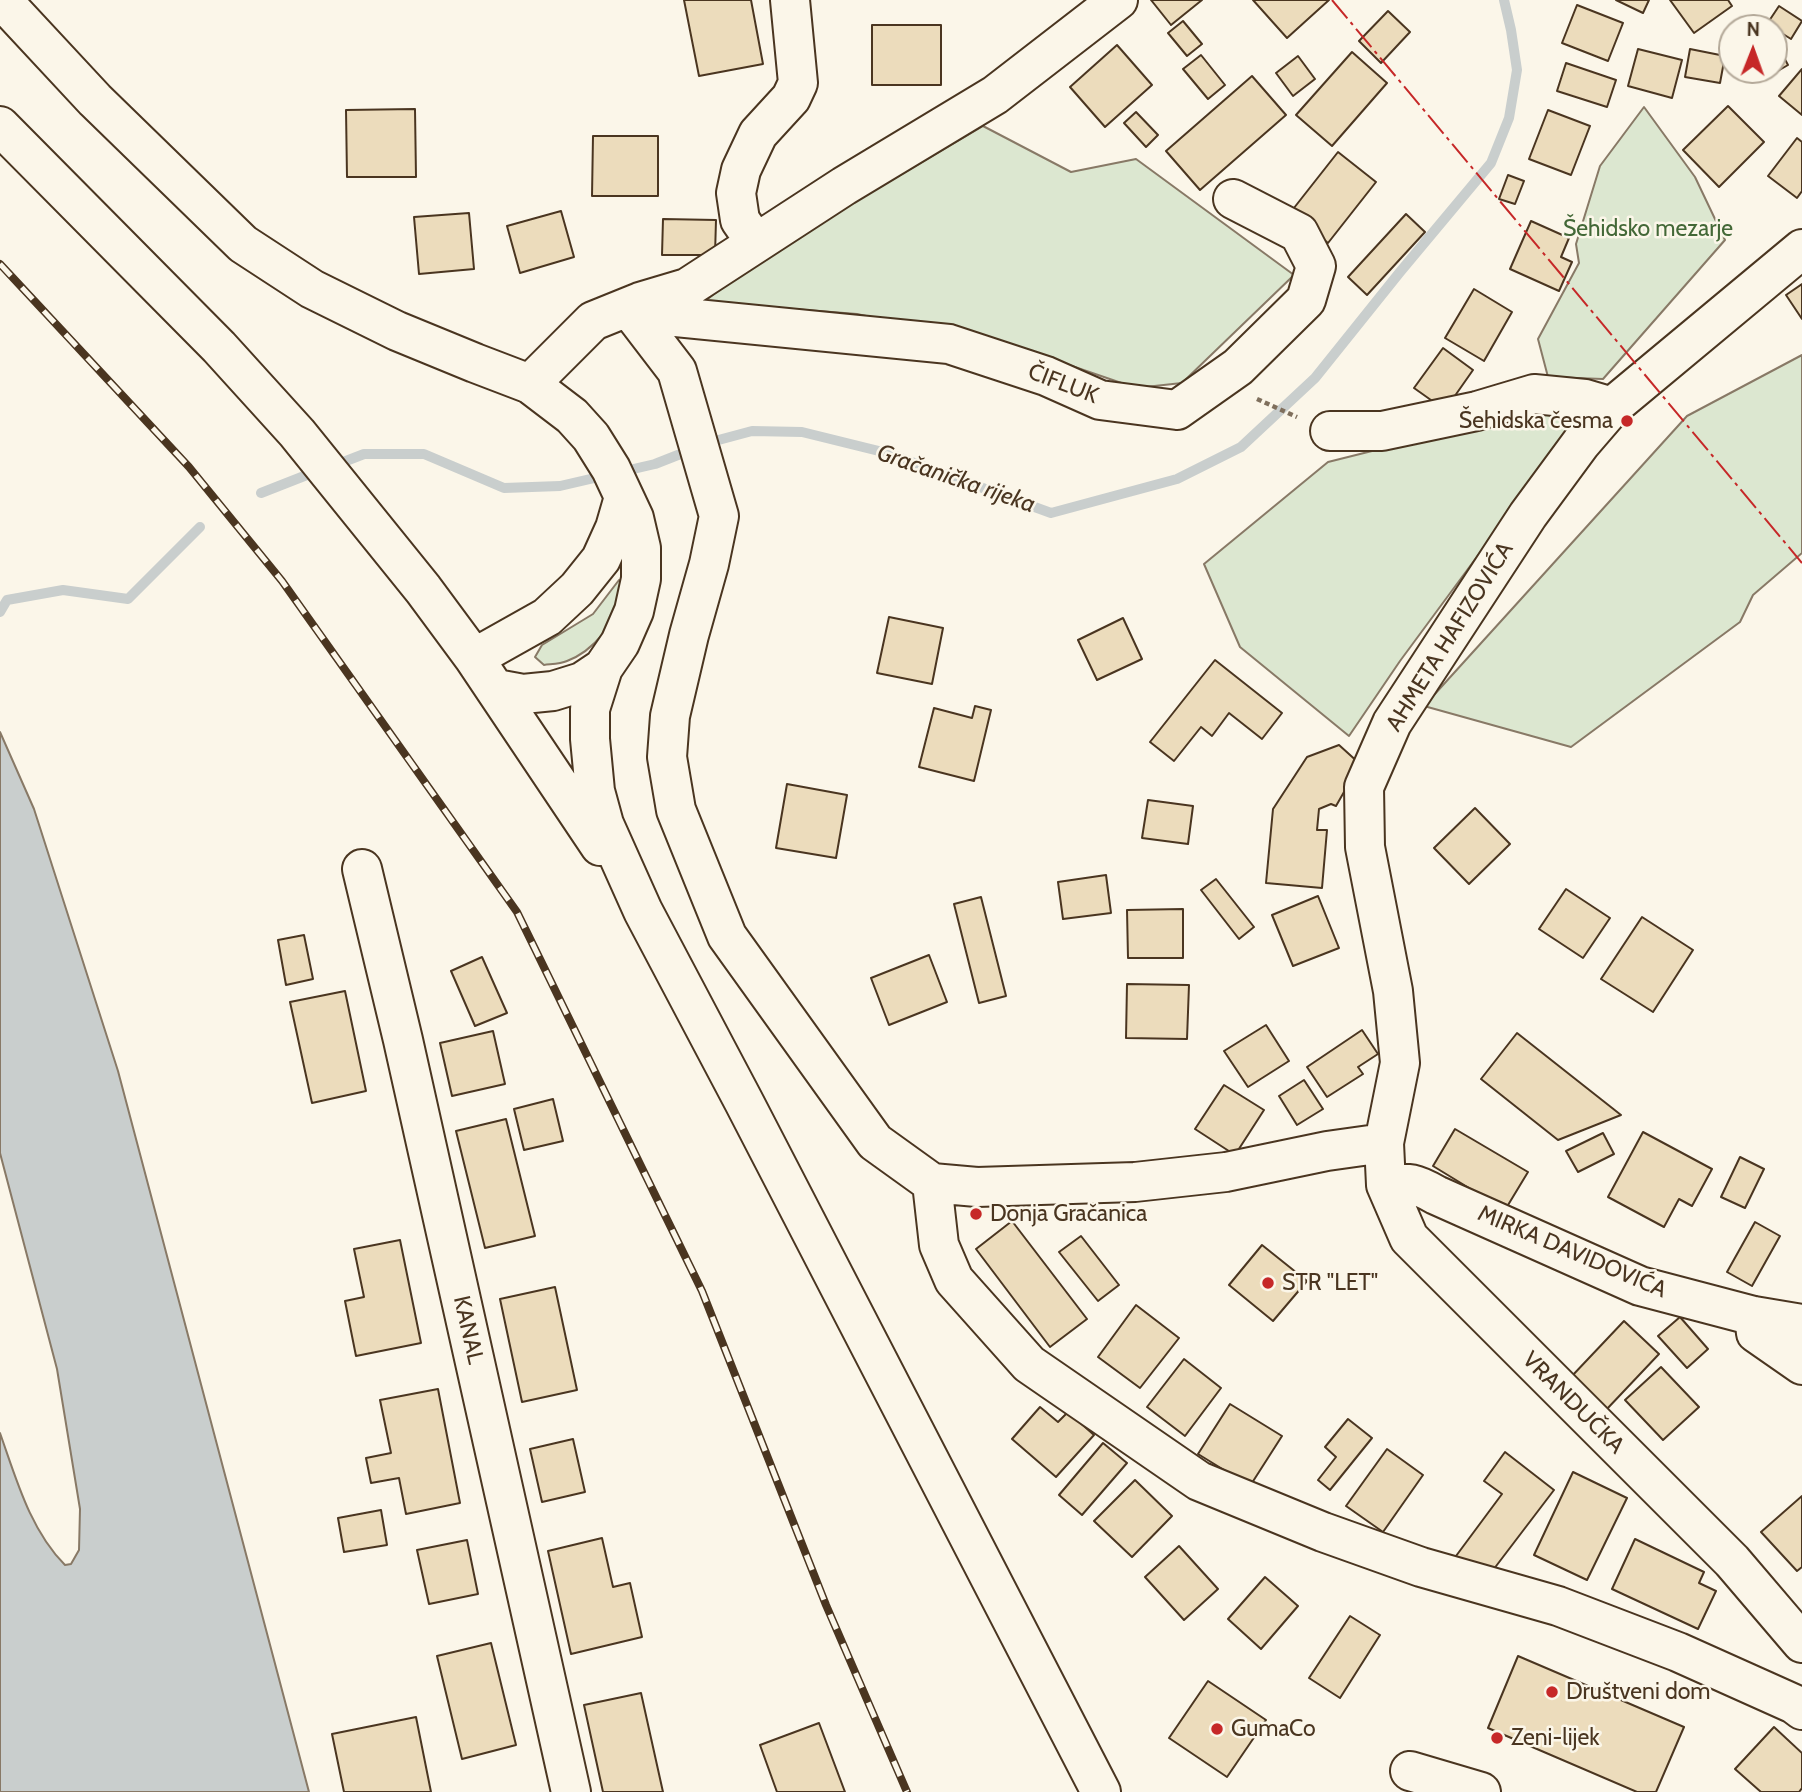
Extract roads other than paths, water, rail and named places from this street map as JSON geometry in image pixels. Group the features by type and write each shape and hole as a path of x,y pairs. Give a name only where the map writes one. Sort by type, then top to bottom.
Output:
{"street":[{"path":"2,0 95,100 243,244 312,289 397,331 530,384 572,416 591,437 611,469 634,518 641,548 641,579 634,611 620,643 603,668 590,709 595,791 604,824 643,911 1101,1792"},
{"path":"756,243 740,220 736,193 741,170 758,134 791,98 798,83 790,0"},
{"path":"530,384 593,321 687,288 844,186 995,95 1118,0"},
{"path":"0,126 219,346 354,502 423,589 496,689 643,911"},
{"name":"ČIFLUK","path":"634,305 676,317 949,344 1046,376 1100,400 1177,410 1238,368 1306,300 1316,266 1299,233 1233,199"},
{"name":"AHMETA HAFIZOVIĆA","path":"1384,1143 1400,1063 1393,991 1365,847 1364,787 1392,723 1528,515 1581,443 1612,407 1802,249"},
{"path":"634,305 677,371 719,516 670,716 667,757 676,810 727,936 875,1142 932,1183 977,1187 1135,1182 1226,1172 1327,1151 1384,1143"},
{"path":"1318,426 1382,431 1477,411 1534,394 1585,399 1612,407"},
{"path":"474,658 547,617 577,589 601,559 615,528 621,491"},
{"path":"496,689 523,694 553,691 582,682 603,668"},
{"name":"KANAL","path":"362,869 571,1792"},
{"name":"VRANDUČKA","path":"1384,1143 1386,1185 1409,1238 1731,1561 1802,1643"},
{"name":"MIRKA DAVIDOVIĆA","path":"1386,1185 1408,1182 1421,1186 1640,1286 1754,1316 1802,1324"},
{"path":"932,1183 939,1245 954,1280 1030,1364 1199,1480 1323,1532 1397,1558 1558,1606 1678,1652 1802,1710"},
{"path":"1754,1316 1756,1333 1802,1366"},
{"path":"1410,1771 1481,1792"}],"waterway":[{"name":"Gračanička rijeka","path":"333,466 364,454 424,454 504,488 560,486 655,464 711,442 752,431 802,432 887,453 1051,513 1177,479 1241,447 1315,378 1491,163 1509,118 1517,70 1504,0"},
{"name":"Gračanička rijeka","path":"261,493 317,471"},
{"path":"0,612 7,600 63,590 128,599 200,527"}],"railway":[{"path":"0,264 189,467 282,581 517,912 702,1291 826,1605 907,1792"}],"place":[{"name":"Šehidska česma","path":"1627,421"},
{"name":"Donja Gračanica","path":"976,1214"},
{"name":"STR \"LET\"","path":"1268,1283"},
{"name":"Društveni dom","path":"1552,1692"},
{"name":"GumaCo","path":"1217,1729"},
{"name":"Zeni-lijek","path":"1497,1738"}],"park label":[{"name":"Šehidsko mezarje","path":"1648,229"}]}
